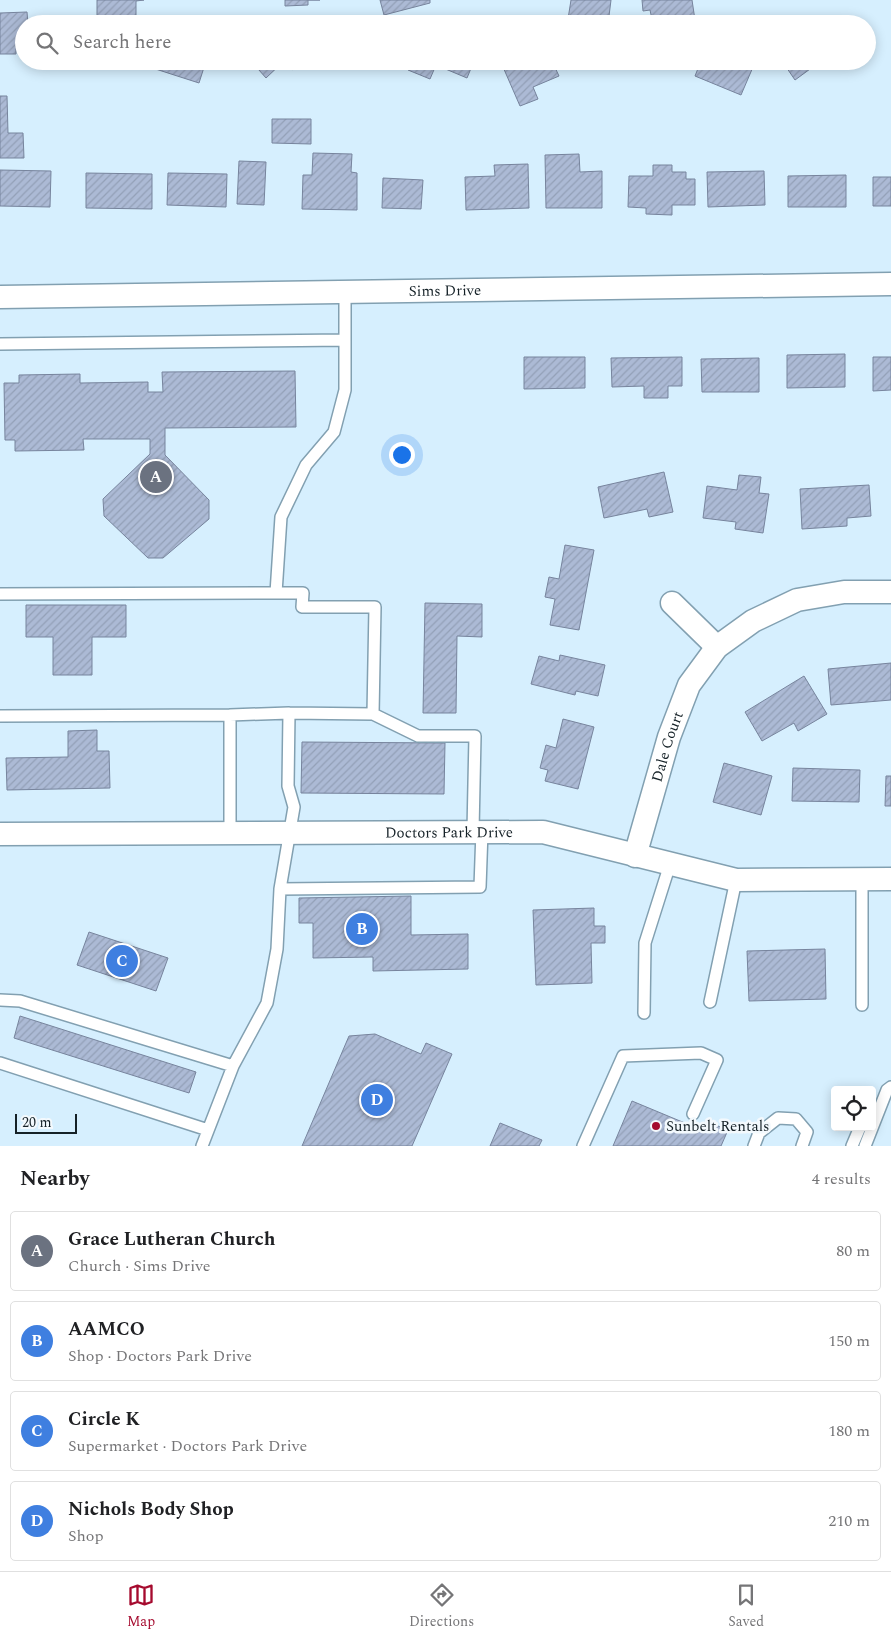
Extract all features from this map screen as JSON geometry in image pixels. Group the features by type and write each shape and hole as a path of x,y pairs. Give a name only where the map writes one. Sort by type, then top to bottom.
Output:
{"street":[{"name":"Sims Drive","path":"0,297 891,284"},
{"name":"Dale Court","path":"635,856 669,736 689,685 717,647 753,621 797,600 844,592 891,592"},
{"path":"672,604 717,647"},
{"name":"Doctors Park Drive","path":"0,834 290,831 543,832 736,880 891,879"}],"lane":[{"path":"276,593 281,517 306,465 334,432 345,390 345,292"},
{"path":"0,344 345,340"},
{"path":"0,594 303,593 302,607 375,607 373,714"},
{"path":"202,1146 233,1066 267,1004 277,949 280,889 294,807 288,786 289,713"},
{"path":"0,716 373,714 418,736 475,736 480,888 280,889"},
{"path":"230,715 230,832"},
{"path":"644,1012 645,942 670,864"},
{"path":"862,879 862,1005"},
{"path":"710,1002 736,880"},
{"path":"0,1000 20,1001 233,1066"},
{"path":"583,1146 623,1056 701,1053 717,1060 693,1114"},
{"path":"0,1064 208,1130"},
{"path":"876,1105 889,1089"},
{"path":"865,1146 889,1089"},
{"path":"754,1146 759,1134 778,1118 796,1119 807,1132 802,1146"},
{"path":"852,1146 858,1131"}],"building":[{"path":"97,0 144,0 136,1 136,15 97,15"},
{"path":"285,0 308,0 308,5 285,6"},
{"path":"380,0 430,0 430,3 384,15"},
{"path":"571,0 611,0 609,15 569,15"},
{"path":"642,0 692,0 694,15 651,15 650,10 643,11"},
{"path":"27,12 27,15 15,15 15,54 0,54 0,13"},
{"path":"159,70 203,70 199,83"},
{"path":"259,70 274,70 266,78"},
{"path":"408,70 434,70 430,79"},
{"path":"448,70 470,70 467,78"},
{"path":"504,70 556,70 559,76 533,87 538,99 520,106"},
{"path":"697,70 752,70 741,95 695,76"},
{"path":"788,70 809,70 795,80"},
{"path":"0,96 7,96 8,133 23,133 24,158 0,158"},
{"path":"272,119 311,119 311,144 272,143"},
{"path":"313,153 352,154 351,172 357,173 357,210 302,209 303,175 312,175"},
{"path":"579,154 580,172 602,171 602,208 546,208 545,155"},
{"path":"239,161 266,162 264,205 237,204"},
{"path":"528,164 529,208 466,210 465,177 495,176 494,165"},
{"path":"653,165 672,165 672,172 686,172 686,179 695,179 695,205 672,205 672,215 646,214 646,208 628,207 629,176 653,176"},
{"path":"0,170 51,171 50,207 0,206"},
{"path":"764,171 765,205 708,207 707,172"},
{"path":"86,173 152,174 152,209 86,208"},
{"path":"168,173 227,174 226,207 167,205"},
{"path":"846,175 846,207 788,207 788,176"},
{"path":"873,177 891,177 891,206 873,206"},
{"path":"383,178 423,180 421,209 382,208"},
{"path":"845,354 845,387 787,388 787,355"},
{"path":"524,357 585,357 585,388 524,389"},
{"path":"682,357 682,386 668,386 668,398 644,398 644,386 612,387 611,358"},
{"path":"873,357 891,357 891,390 873,391"},
{"path":"759,358 759,392 702,392 701,359"},
{"path":"295,371 296,427 165,428 165,455 209,500 209,519 163,558 148,558 104,516 103,499 150,454 150,439 83,439 84,450 15,451 15,440 5,440 4,383 19,383 19,375 80,374 80,383 148,382 148,392 163,392 162,372"},
{"path":"664,472 673,512 649,517 647,509 604,518 598,487"},
{"path":"739,475 761,477 759,493 769,494 763,533 735,529 736,522 703,518 707,486 737,490"},
{"path":"869,485 871,516 847,518 847,526 802,529 800,489"},
{"path":"565,545 594,550 579,630 550,625 555,599 545,597 549,577 559,579"},
{"path":"425,603 482,604 482,637 457,636 456,713 423,713"},
{"path":"26,605 126,605 126,637 92,637 92,675 53,675 53,637 26,637"},
{"path":"560,655 605,665 598,696 576,691 575,695 531,684 539,656 559,661"},
{"path":"891,663 891,700 831,705 828,669"},
{"path":"804,676 827,714 798,731 794,723 762,741 745,712"},
{"path":"563,719 594,727 578,789 545,781 548,770 540,768 546,745 556,748"},
{"path":"97,730 97,751 109,751 110,788 7,790 6,758 68,757 68,731"},
{"path":"302,742 445,743 444,794 301,793"},
{"path":"724,763 772,776 761,815 713,802"},
{"path":"793,768 860,770 859,802 792,801"},
{"path":"886,776 891,776 891,806 885,806"},
{"path":"411,896 411,935 468,934 468,969 373,971 373,957 313,958 313,923 299,923 299,898"},
{"path":"594,908 594,926 605,926 605,943 591,943 592,983 536,985 533,910"},
{"path":"89,932 168,958 156,991 77,965"},
{"path":"825,949 826,999 749,1001 747,951"},
{"path":"20,1016 196,1072 189,1093 14,1038"},
{"path":"375,1034 421,1054 426,1043 452,1054 412,1146 302,1146 349,1036"},
{"name":"Sunbelt Rentals","path":"632,1101 704,1131 708,1122 728,1130 721,1146 613,1146"},
{"path":"500,1123 542,1140 539,1146 490,1146"}],"place":[{"name":"Grace Lutheran Church","path":"156,477"},
{"name":"AAMCO","path":"362,929"},
{"name":"Circle K","path":"122,961"},
{"name":"Nichols Body Shop","path":"377,1100"},
{"name":"Sunbelt Rentals","path":"656,1126"}]}
